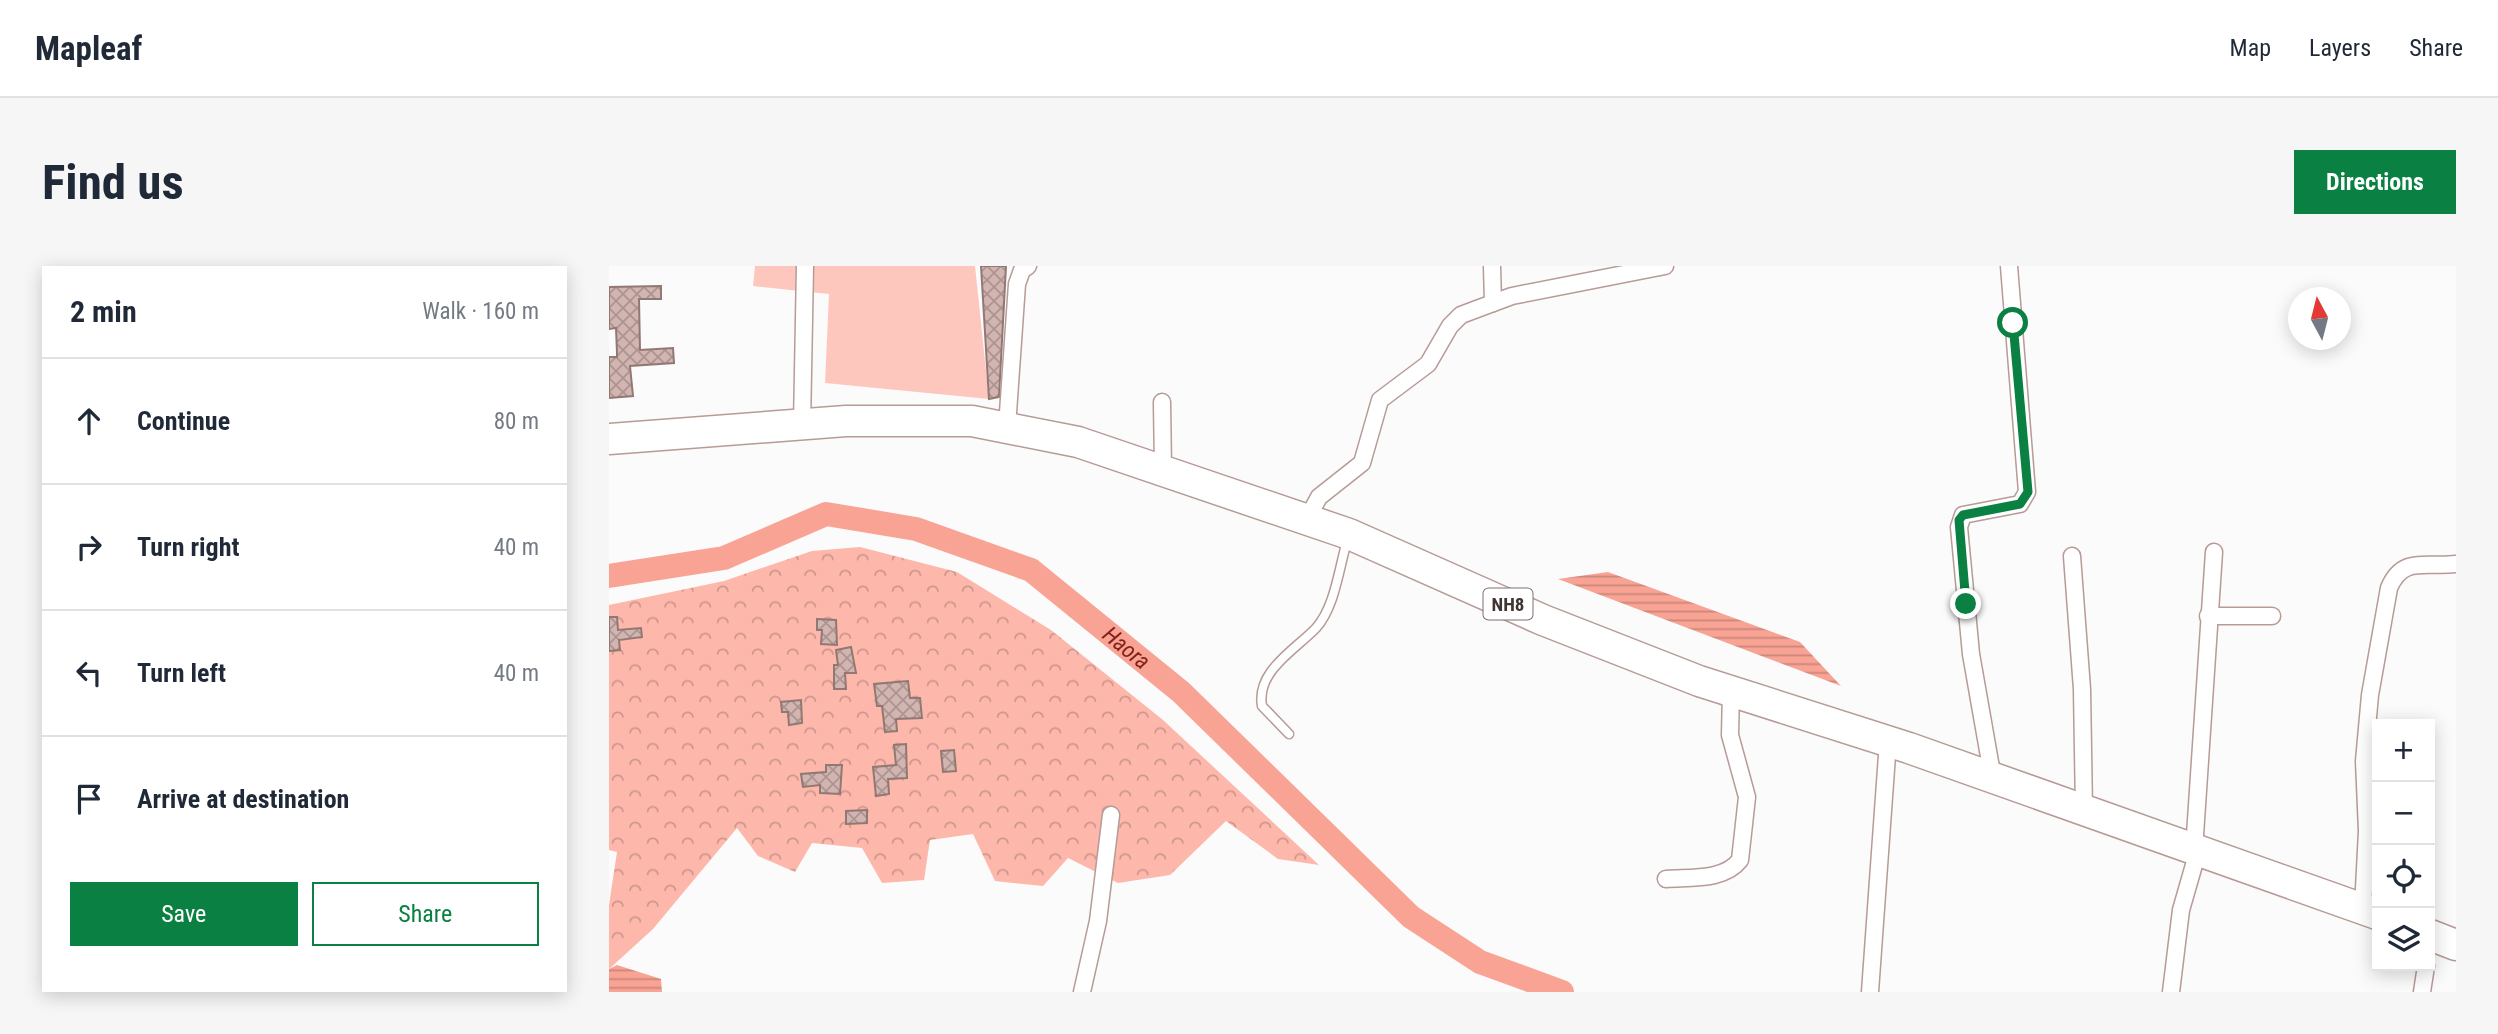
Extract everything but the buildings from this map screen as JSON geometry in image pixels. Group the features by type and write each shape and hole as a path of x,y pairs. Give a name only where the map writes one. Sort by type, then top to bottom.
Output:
{"highway":[{"name":"NH8","path":"612,440 802,425 958,421 1007,427 1078,442 1163,468 1349,534 1543,620 1731,691 1888,741 2370,911"},
{"path":"2435,937 2456,945"}],"street":[{"path":"802,425 805,266"},
{"path":"1007,427 1017,284 1022,271 1028,266"},
{"path":"1492,266 1493,303"},
{"path":"1307,519 1319,497 1362,463 1380,400 1429,364 1450,326 1461,315 1512,296 1665,266"},
{"path":"1993,779 1971,654 1959,520 1963,515 2020,504 2028,492 2009,266"},
{"path":"1162,402 1163,468"},
{"path":"2171,992 2181,910 2196,850 2208,616 2214,552"},
{"path":"2072,556 2082,690 2084,811"},
{"path":"2370,911 2364,761 2370,695 2389,588 2395,575 2403,567 2456,564"},
{"path":"2208,616 2272,616"},
{"path":"1666,879 1711,876 1729,870 1740,860 1747,797 1730,734 1731,691"},
{"path":"1870,992 1888,741"},
{"path":"1082,992 1098,921 1111,815"},
{"path":"2422,992 2424,971"}],"lane":[{"path":"1289,734 1262,706 1262,688 1275,667 1324,618 1349,534"}],"shaded area":[{"path":"755,266 975,266 989,399 825,383 829,294 753,286"},
{"path":"1608,572 1800,642 1841,686 1558,579"},
{"path":"617,965 661,979 662,992 609,992 609,969"}],"green space":[{"path":"860,547 957,572 1051,630 1163,720 1319,865 1278,859 1226,821 1170,875 1118,883 1068,858 1043,886 995,881 973,834 930,840 924,880 882,883 862,848 812,843 795,872 758,856 737,828 653,929 609,969 609,905 617,852 609,850 609,605 724,581 812,551"}],"waterway":[{"name":"Haora","path":"609,576 724,558 826,514 916,529 1031,570 1181,692 1411,917 1480,962 1562,992"}],"route":[{"path":"1966,604 1959,520 1963,515 2020,504 2028,492 2013,323"}]}
